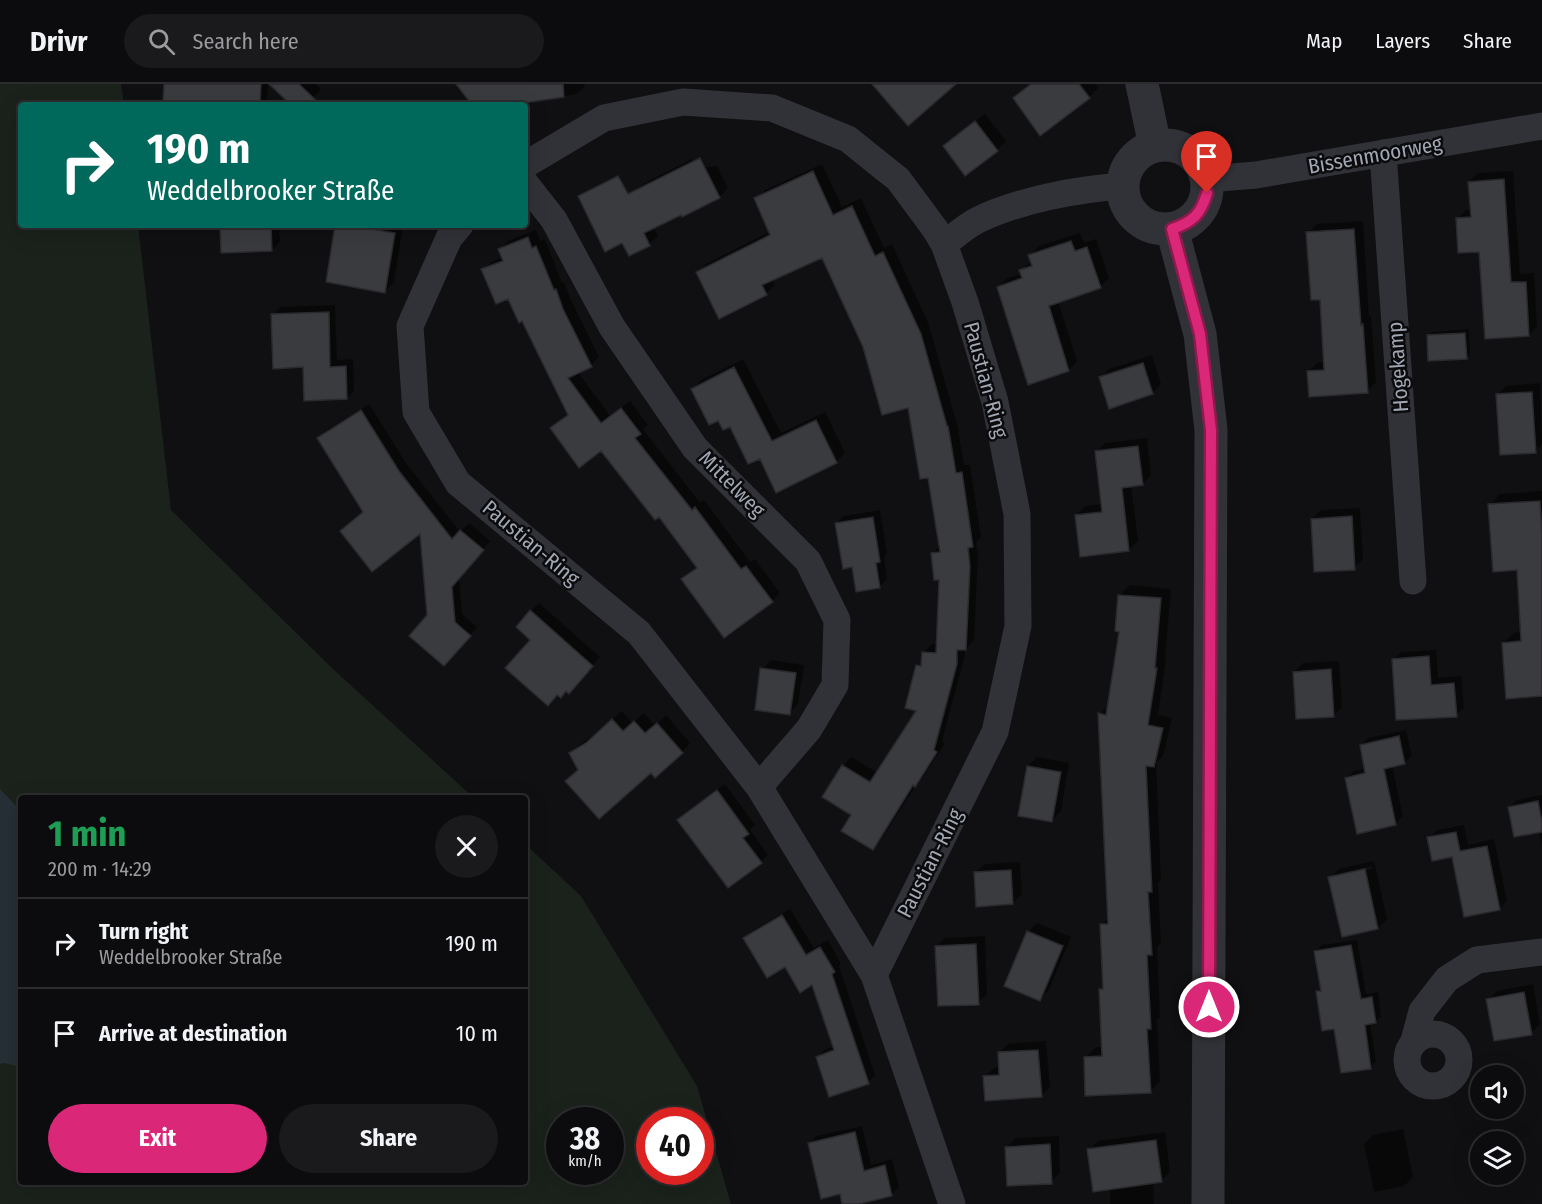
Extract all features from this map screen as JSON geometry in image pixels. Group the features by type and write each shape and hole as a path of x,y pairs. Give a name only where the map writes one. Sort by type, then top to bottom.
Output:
{"street":[{"path":"1142,84 1155,146"},
{"name":"Paustian-Ring","path":"528,163 604,118 683,102 772,108 848,139 898,179 944,244 965,302 995,402 1015,502 1018,626 995,732 874,975"},
{"name":"Bissenmoorweg","path":"1207,179 1256,175 1542,126"},
{"path":"1168,145 1182,148 1194,156 1202,166 1207,179 1207,193 1196,217 1185,225 1172,229 1160,229 1137,219 1124,198 1123,186 1132,160 1142,151 1155,146 1168,145"},
{"name":"Hogekamp","path":"1383,153 1413,581"},
{"path":"944,244 976,221 997,212 1049,197 1096,188 1123,186"},
{"name":"Mittelweg","path":"528,187 554,220 612,327 695,448 808,561 837,620 835,685 809,729 759,788"},
{"name":"Paustian-Ring","path":"457,228 449,238 410,326 416,412 458,483 639,633 759,788 874,975 952,1204"},
{"path":"1172,229 1200,334 1211,430 1208,1204"},
{"path":"1414,1041 1422,1011 1447,979 1477,960 1542,952"}],"shaded area":[{"path":"0,84 121,84 124,102 18,102 18,228 138,228 171,510 333,669 471,795 18,795 18,1185 528,1185 528,847 581,896 697,1086 703,1107 636,1107 636,1185 714,1185 714,1145 731,1204 0,1204"},
{"path":"0,789 18,808 18,1066 0,1064"}],"building":[{"path":"164,84 261,84 260,102 163,101"},
{"path":"269,84 299,84 318,102 288,102"},
{"path":"456,84 563,84 564,97 528,102 470,102"},
{"path":"872,84 956,84 908,126"},
{"path":"1031,84 1079,84 1090,98 1040,136 1013,98"},
{"path":"975,121 998,151 965,176 943,146"},
{"path":"700,158 720,198 644,233 650,246 629,256 622,243 605,252 578,196 618,176 628,194"},
{"path":"813,171 833,215 852,206 875,256 883,252 921,334 948,426 956,473 962,472 973,547 968,548 970,566 966,650 957,650 957,664 934,750 937,752 915,787 913,785 873,850 841,831 851,815 822,797 842,765 870,782 916,711 905,708 916,665 921,666 922,652 936,653 939,580 934,580 931,553 940,552 928,478 920,479 908,408 882,415 863,347 822,258 762,285 767,295 719,319 696,272 770,235 754,198"},
{"path":"1504,179 1511,282 1526,282 1529,336 1485,339 1479,252 1458,253 1456,218 1471,217 1468,182"},
{"path":"220,228 271,228 272,251 221,253"},
{"path":"335,228 366,228 395,233 385,293 326,282"},
{"path":"1354,229 1368,393 1309,397 1307,371 1324,370 1320,300 1311,300 1306,232"},
{"path":"528,237 532,248 536,246 554,290 556,289 563,309 592,367 568,378 601,423 621,408 641,434 635,438 692,510 695,507 741,569 746,566 773,602 724,638 681,579 697,568 659,517 655,520 601,451 579,468 550,428 568,415 522,321 519,323 508,299 496,304 481,269 503,261 498,249"},
{"path":"1071,241 1075,251 1087,247 1101,288 1049,306 1069,371 1028,385 997,287 1022,278 1019,270 1032,266 1028,255"},
{"path":"329,312 330,367 346,366 347,399 304,401 303,367 273,369 271,314"},
{"path":"1465,333 1467,359 1428,361 1427,335"},
{"path":"1143,363 1153,394 1109,409 1099,377"},
{"path":"734,367 772,441 816,420 837,463 776,493 760,459 748,464 730,427 723,430 718,421 709,425 691,389"},
{"path":"1532,392 1536,453 1500,455 1496,394"},
{"path":"361,410 399,471 452,539 460,530 484,550 452,587 455,622 471,636 444,666 409,636 427,615 420,534 372,572 340,531 363,512 317,438"},
{"path":"1138,446 1143,485 1122,488 1129,551 1080,557 1075,515 1102,512 1095,451"},
{"path":"1540,501 1542,696 1506,699 1502,643 1521,641 1517,570 1493,572 1488,504"},
{"path":"1352,516 1355,570 1314,572 1311,519"},
{"path":"873,517 880,562 876,563 880,588 856,592 852,567 843,569 835,523"},
{"path":"1118,595 1161,598 1155,668 1157,668 1148,725 1163,728 1154,767 1146,766 1152,892 1148,892 1152,955 1147,955 1151,1029 1147,1029 1151,1093 1085,1096 1084,1057 1102,1056 1099,989 1103,989 1100,924 1108,924 1098,713 1106,715 1119,632 1115,631"},
{"path":"530,610 593,666 569,694 566,691 561,698 557,695 548,706 505,668 530,640 516,627"},
{"path":"1429,656 1431,685 1454,683 1457,717 1396,720 1392,659"},
{"path":"760,668 796,673 790,715 755,710"},
{"path":"1331,669 1334,717 1296,719 1293,672"},
{"path":"612,719 623,731 634,721 645,733 657,723 683,753 655,778 651,773 599,819 565,781 578,770 569,753 586,743"},
{"path":"1399,736 1405,764 1384,769 1396,825 1357,834 1345,778 1365,773 1360,745"},
{"path":"1027,766 1061,772 1052,822 1018,816"},
{"path":"717,790 749,834 743,838 762,863 728,888 677,820"},
{"path":"1538,801 1542,832 1514,837 1508,807"},
{"path":"1456,832 1460,851 1487,846 1500,910 1464,917 1452,857 1432,861 1427,837"},
{"path":"1365,869 1378,929 1342,937 1328,877"},
{"path":"1011,870 1013,904 976,907 974,872"},
{"path":"782,915 806,955 820,947 835,972 832,974 869,1084 829,1097 816,1057 834,1050 812,985 800,993 785,967 767,978 743,938"},
{"path":"1027,931 1063,946 1040,1001 1004,986"},
{"path":"976,944 979,1005 938,1006 935,946"},
{"path":"1351,945 1361,999 1372,997 1376,1023 1365,1025 1371,1069 1341,1073 1334,1029 1322,1031 1316,991 1321,991 1314,951"},
{"path":"1524,992 1532,1035 1494,1041 1486,999"},
{"path":"1038,1050 1042,1097 985,1101 983,1076 999,1075 998,1052"},
{"path":"855,1132 864,1171 885,1165 892,1196 859,1204 842,1204 840,1194 821,1199 808,1143"},
{"path":"1156,1140 1162,1182 1093,1192 1087,1149"},
{"path":"1050,1144 1052,1184 1007,1186 1005,1147"}],"route":[{"path":"1207,193 1196,217 1185,225 1172,229 1200,334 1211,430 1209,1007"}]}
